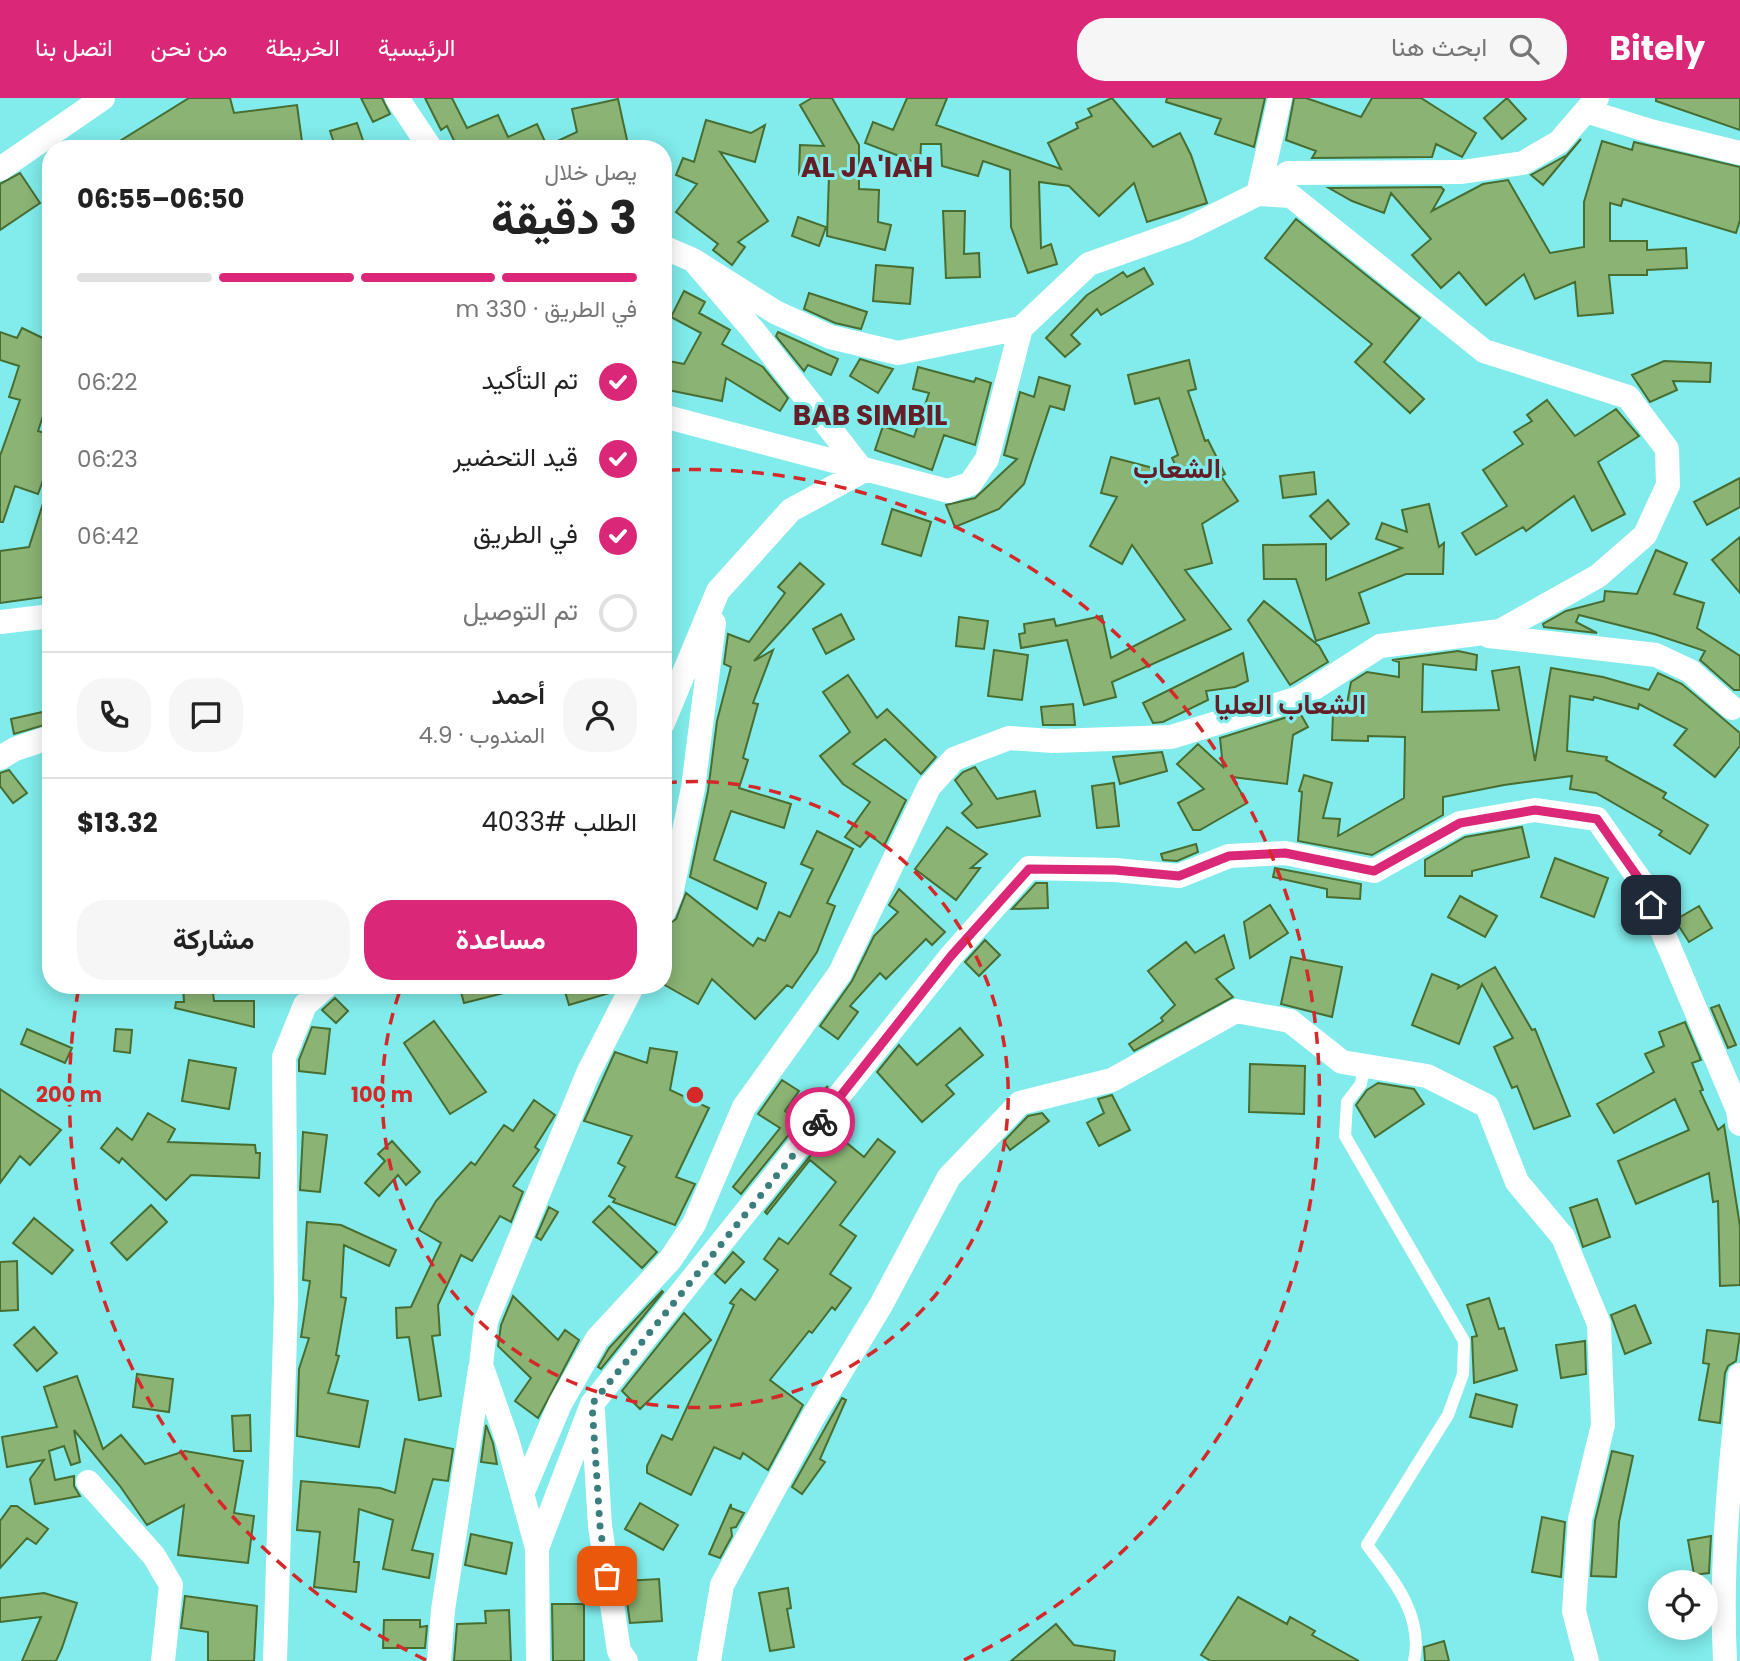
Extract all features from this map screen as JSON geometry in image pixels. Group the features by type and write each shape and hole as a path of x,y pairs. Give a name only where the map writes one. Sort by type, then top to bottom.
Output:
{"street":[{"path":"42,140 103,98"},
{"path":"397,98 425,140"},
{"path":"1258,194 1280,98"},
{"path":"672,418 863,471 948,491 970,484 987,459 1021,328 1088,264 1185,230 1258,194 1288,173 1462,172 1522,163 1559,142 1591,104 1650,131 1740,153"},
{"path":"0,169 42,140"},
{"path":"522,1494 560,1404 597,1339 670,1260 694,1224 744,1107 840,973 929,787 954,759 1009,738 1053,741 1171,737 1299,698 1380,646 1500,631 1598,576 1645,535 1668,485 1667,449 1628,397 1484,351 1291,195 1258,194"},
{"path":"672,251 693,260 786,317 830,337 898,353 1021,328"},
{"path":"693,260 753,330 863,471"},
{"path":"672,701 718,591 791,510 863,471"},
{"path":"672,889 693,788 718,591"},
{"path":"0,622 42,617"},
{"path":"1473,634 1656,655 1690,671 1732,708"},
{"path":"0,758 15,749 42,740"},
{"path":"537,1549 592,1404 951,956 1029,869 1115,870 1179,876 1229,856 1285,853 1374,871 1460,823 1535,810 1597,819 1642,883 1690,991 1738,1110 1740,1124"},
{"path":"275,1661 286,1303 284,1057 305,1005 317,994"},
{"path":"439,1661 443,1610 486,1321 532,1203 588,1073 628,994"},
{"path":"709,1661 722,1585 812,1419 881,1305 949,1177 1020,1103 1112,1080 1236,1011 1290,1021 1342,1062 1427,1076 1487,1106 1517,1182 1563,1237 1599,1324 1603,1425 1580,1519 1574,1611 1587,1661"},
{"path":"481,1365 507,1439 537,1549 538,1661"},
{"path":"1725,1661 1722,1613 1728,1503 1740,1374"},
{"path":"592,1404 600,1526 619,1651 625,1661"},
{"path":"88,1482 154,1556 171,1585 163,1661"}],"lane":[{"path":"1364,1066 1362,1084 1347,1102 1345,1136 1464,1341 1463,1374 1448,1415 1367,1545 1393,1579 1413,1618 1414,1661"}],"building":[{"path":"189,98 230,98 234,113 297,105 302,140 121,140"},
{"path":"361,98 382,98 390,114 373,122"},
{"path":"425,98 452,98 467,128 498,115 508,137 537,124 544,140 454,140 447,126 441,130"},
{"path":"812,98 832,98 859,145 859,189 879,190 878,222 891,225 885,250 827,236 829,176 799,175 800,145 824,146 800,105"},
{"path":"907,98 947,98 936,125 1061,169 1048,143 1078,128 1076,123 1092,116 1088,109 1112,98 1153,147 1180,133 1191,155 1207,203 1147,222 1134,183 1099,216 1069,186 1039,182 1041,248 1051,244 1057,264 1028,273 1011,227 1010,170 983,161 978,176 942,166 941,144 921,144 920,164 865,143 873,122 893,130"},
{"path":"1167,98 1265,98 1254,147 1215,134 1221,119 1166,102"},
{"path":"1294,98 1306,98 1361,117 1372,98 1421,98 1476,133 1462,157 1436,144 1432,157 1312,158 1316,151 1286,140"},
{"path":"1507,98 1526,119 1502,139 1484,118"},
{"path":"1656,98 1740,98 1740,130 1656,101"},
{"path":"618,99 627,140 560,140 577,132 572,109"},
{"path":"706,120 751,133 765,125 755,162 720,152 768,221 738,242 745,247 732,265 713,250 718,244 676,212 697,184 676,175 683,158 694,162"},
{"path":"357,123 363,140 333,140 330,131"},
{"path":"1581,139 1543,185 1531,175 1567,155"},
{"path":"1602,141 1632,150 1634,142 1740,167 1740,220 1736,233 1623,199 1621,206 1610,203 1610,241 1647,241 1647,250 1686,248 1687,268 1647,270 1647,275 1609,275 1613,313 1578,316 1575,282 1535,299 1524,274 1486,305 1459,272 1441,288 1412,255 1431,239 1391,193 1384,213 1352,201 1329,188 1441,187 1444,190 1432,211 1483,184 1508,180 1550,253 1584,247 1584,202"},
{"path":"20,173 40,203 0,230 0,184"},
{"path":"943,211 965,211 964,254 979,253 980,277 946,278"},
{"path":"798,217 826,227 819,246 792,236"},
{"path":"1296,219 1420,318 1384,362 1424,399 1410,413 1355,362 1372,344 1265,258"},
{"path":"876,265 913,268 910,304 873,301"},
{"path":"1144,268 1153,284 1101,315 1097,309 1071,335 1080,344 1065,357 1046,338 1087,295 1123,272 1127,277"},
{"path":"684,291 705,302 699,313 730,330 722,344 763,367 788,398 780,411 726,378 722,401 672,391 672,362 684,364 701,333 672,318"},
{"path":"809,293 867,312 861,329 835,323 804,309"},
{"path":"22,328 42,338 42,419 38,431 42,432 42,483 38,494 15,486 3,522 0,522 0,456 20,400 9,397 19,366 0,360 0,332 17,338"},
{"path":"778,332 838,359 831,375 808,365 804,371 776,336"},
{"path":"860,359 893,369 878,393 850,376"},
{"path":"1189,360 1196,389 1188,391 1205,441 1208,440 1225,474 1221,476 1238,501 1202,524 1212,563 1185,570 1231,629 1112,682 1116,697 1084,705 1067,640 1021,648 1019,634 1025,633 1024,624 1054,619 1056,626 1102,616 1111,658 1185,620 1132,545 1122,564 1090,546 1117,497 1101,493 1111,457 1180,475 1172,458 1178,455 1159,398 1135,404 1128,375"},
{"path":"1664,361 1711,363 1710,382 1673,381 1677,390 1650,402 1632,375"},
{"path":"918,367 974,382 976,378 991,383 975,445 944,435 932,470 875,450 883,426 914,437 929,393 913,389"},
{"path":"1039,377 1070,386 1064,410 1050,406 1024,484 999,509 955,527 946,505 975,498 1017,459 1004,455 1020,392 1034,397"},
{"path":"1547,400 1575,436 1616,409 1639,436 1598,462 1625,514 1592,531 1574,496 1526,531 1523,527 1476,555 1462,533 1507,506 1483,470 1523,444 1514,432 1532,421 1527,415"},
{"path":"1314,472 1316,494 1283,498 1280,476"},
{"path":"1740,478 1740,507 1707,525 1694,502"},
{"path":"1328,500 1349,524 1331,539 1310,516"},
{"path":"1429,504 1439,547 1444,543 1443,574 1406,574 1359,593 1369,623 1316,641 1296,579 1264,579 1263,545 1326,544 1326,580 1402,548 1376,539 1382,523 1407,532 1402,510"},
{"path":"42,507 42,597 0,603 0,551 29,547"},
{"path":"892,509 931,522 921,556 882,544"},
{"path":"1740,537 1740,593 1712,560"},
{"path":"1656,550 1687,563 1674,594 1704,603 1697,628 1740,656 1740,690 1734,690 1700,660 1705,651 1654,634 1579,615 1576,622 1597,633 1544,627 1543,624 1566,611 1604,601 1605,591 1637,594"},
{"path":"800,563 824,584 754,661 773,650 753,703 758,704 743,758 748,760 739,788 791,804 784,828 731,811 714,860 766,883 757,909 690,877 708,791 717,721 731,667 724,664 728,634 749,642 785,593 778,587"},
{"path":"1264,601 1319,646 1328,662 1290,685 1248,620"},
{"path":"841,614 854,639 826,654 813,629"},
{"path":"959,617 988,621 984,649 956,646"},
{"path":"994,650 1028,655 1022,700 988,696"},
{"path":"1458,651 1477,655 1476,670 1423,664 1422,712 1499,710 1492,671 1519,667 1535,761 1551,668 1603,677 1649,690 1658,673 1682,684 1740,733 1740,746 1715,777 1674,745 1687,729 1639,704 1638,709 1594,697 1593,700 1570,696 1567,751 1607,757 1606,760 1666,793 1663,798 1708,825 1690,854 1659,835 1662,831 1596,793 1570,789 1572,776 1443,797 1443,815 1372,855 1298,841 1302,792 1299,791 1304,775 1332,783 1323,818 1340,819 1338,836 1404,798 1405,737 1368,736 1368,741 1332,740 1333,714 1345,714 1351,682 1367,672 1399,677 1399,662 1392,660"},
{"path":"1243,653 1248,681 1235,687 1206,691 1208,700 1163,722 1153,723 1143,703"},
{"path":"848,675 877,718 887,709 936,757 921,774 885,739 853,764 906,800 884,846 870,835 860,847 845,837 870,802 843,784 820,756 850,732 823,692"},
{"path":"1073,704 1075,725 1043,725 1041,707"},
{"path":"42,712 42,726 14,734 11,719"},
{"path":"1300,713 1308,727 1293,735 1287,784 1232,777 1247,803 1200,830 1193,830 1178,803 1204,789 1177,764 1198,744 1223,767 1220,738"},
{"path":"1162,752 1167,771 1120,784 1113,757"},
{"path":"975,767 997,799 1035,791 1040,816 977,828 962,813 972,804 955,780 963,772"},
{"path":"9,770 27,793 13,803 0,786 0,773"},
{"path":"1114,783 1119,826 1097,828 1092,786"},
{"path":"947,827 987,854 971,868 980,868 956,900 915,869"},
{"path":"1522,827 1529,857 1472,871 1472,876 1425,876 1425,860 1465,837"},
{"path":"817,831 853,849 827,903 835,906 817,952 792,988 787,985 755,1019 712,979 698,1004 672,989 672,922 676,919 686,893 753,946 758,938 765,941 779,912 790,917 813,869 801,864"},
{"path":"1196,844 1198,852 1177,861 1163,860 1161,854"},
{"path":"1555,858 1608,878 1594,917 1541,897"},
{"path":"1275,868 1361,884 1360,899 1327,897 1327,889 1273,877"},
{"path":"1036,883 1047,883 1048,908 1012,909"},
{"path":"899,889 945,932 932,945 926,939 886,979 880,973 850,1006 858,1012 838,1039 820,1026 852,981 874,936 898,912 889,905"},
{"path":"1460,896 1497,916 1485,937 1448,917"},
{"path":"1270,905 1288,933 1250,958 1244,922"},
{"path":"1699,906 1712,928 1689,942 1675,920"},
{"path":"1224,935 1234,968 1216,979 1233,997 1134,1051 1129,1044 1163,1021 1161,1018 1175,1005 1148,971 1186,942 1195,953"},
{"path":"985,940 1000,955 979,976 965,962"},
{"path":"1291,957 1342,967 1332,1017 1281,1004"},
{"path":"1495,967 1532,1030 1535,1029 1570,1116 1534,1129 1517,1086 1512,1088 1494,1047 1513,1038 1482,984 1459,1044 1412,1025 1432,974 1459,985 1458,988"},
{"path":"184,994 213,994 214,1001 254,1001 254,1027 175,1008 176,1002 184,1002"},
{"path":"462,994 500,994 464,1003"},
{"path":"566,994 606,994 569,1005"},
{"path":"335,998 348,1011 336,1023 322,1010"},
{"path":"1719,1005 1736,1045 1728,1048 1711,1008"},
{"path":"434,1021 486,1092 450,1114 404,1043"},
{"path":"1685,1022 1701,1060 1692,1063 1703,1090 1700,1091 1718,1130 1724,1125 1740,1226 1740,1285 1720,1286 1718,1201 1713,1202 1709,1173 1636,1204 1618,1161 1689,1130 1675,1099 1614,1133 1597,1104 1654,1072 1645,1054 1664,1046 1659,1032"},
{"path":"312,1027 330,1029 325,1074 299,1071 299,1060"},
{"path":"960,1028 983,1055 946,1085 954,1094 922,1122 877,1072 899,1045 917,1065"},
{"path":"27,1029 72,1048 65,1063 21,1044"},
{"path":"116,1029 132,1030 130,1053 114,1051"},
{"path":"650,1048 677,1052 670,1090 709,1108 676,1177 695,1184 675,1225 613,1202 615,1199 609,1196 625,1167 618,1163 632,1136 584,1121 615,1052 647,1063"},
{"path":"189,1060 236,1068 229,1109 182,1101"},
{"path":"1250,1064 1305,1066 1304,1114 1249,1112"},
{"path":"782,1080 799,1091 785,1111 792,1118 828,1086 741,1194 733,1187 780,1128 758,1114"},
{"path":"1378,1083 1414,1089 1424,1104 1375,1137 1356,1105 1367,1090"},
{"path":"0,1089 61,1130 30,1165 20,1156 0,1183"},
{"path":"1112,1095 1130,1130 1099,1146 1087,1123 1104,1113 1098,1099"},
{"path":"534,1100 555,1115 535,1147 539,1150 513,1186 523,1192 511,1222 500,1216 472,1261 461,1255 438,1305 440,1335 432,1336 441,1396 419,1400 409,1337 397,1338 396,1308 411,1307 441,1243 419,1230 436,1201 471,1162 475,1165 504,1125 513,1131"},
{"path":"148,1113 175,1129 168,1142 255,1145 256,1153 260,1153 259,1178 191,1175 166,1200 122,1158 119,1163 101,1148 117,1128 132,1140"},
{"path":"1042,1113 1049,1121 1010,1150 1004,1141 1028,1116"},
{"path":"831,1130 864,1157 878,1139 895,1152 840,1225 856,1236 830,1274 851,1288 835,1310 832,1307 812,1333 809,1331 770,1380 803,1405 768,1470 743,1453 740,1459 714,1447 691,1495 647,1473 647,1466 662,1435 672,1440 734,1305 730,1303 741,1289 755,1300 778,1270 764,1259 779,1238 788,1244 836,1182 810,1160 767,1214 765,1212"},
{"path":"303,1132 327,1135 320,1192 300,1190"},
{"path":"392,1141 420,1172 406,1185 398,1175 379,1196 365,1183 385,1161 378,1154"},
{"path":"1597,1199 1610,1237 1583,1247 1570,1208"},
{"path":"151,1205 167,1222 127,1260 111,1243"},
{"path":"609,1206 657,1252 642,1268 593,1222"},
{"path":"549,1207 558,1212 541,1240 536,1237"},
{"path":"34,1218 73,1250 52,1274 13,1243"},
{"path":"307,1222 341,1225 396,1250 389,1266 344,1245 341,1297 346,1298 336,1355 339,1356 328,1393 368,1401 359,1447 297,1436 299,1369 309,1338 301,1337 310,1281 303,1280"},
{"path":"733,1252 744,1262 725,1283 715,1274"},
{"path":"17,1261 18,1310 0,1311 0,1262"},
{"path":"662,1291 601,1369 598,1367 609,1348"},
{"path":"513,1296 558,1340 565,1330 579,1340 538,1418 515,1401 531,1378 498,1346 501,1325"},
{"path":"1489,1298 1499,1329 1504,1328 1517,1370 1474,1383 1472,1337 1477,1336 1467,1305"},
{"path":"1635,1305 1651,1343 1625,1354 1611,1315"},
{"path":"684,1313 711,1340 640,1409 622,1391"},
{"path":"34,1327 57,1353 37,1371 14,1345"},
{"path":"1707,1330 1740,1334 1736,1361 1728,1366 1725,1373 1720,1423 1699,1420 1709,1364 1703,1363"},
{"path":"1585,1341 1586,1374 1561,1378 1556,1345"},
{"path":"137,1374 173,1379 169,1412 133,1407"},
{"path":"77,1376 103,1449 121,1435 145,1464 185,1451 243,1461 234,1513 254,1516 248,1563 178,1555 184,1505 147,1525 120,1486 74,1430 80,1462 71,1465 64,1446 49,1451 55,1480 74,1476 74,1486 80,1496 35,1504 30,1479 44,1460 7,1467 2,1437 57,1427 44,1387"},
{"path":"1476,1394 1517,1405 1512,1427 1470,1417"},
{"path":"842,1398 846,1400 820,1459 825,1462 802,1494 792,1487"},
{"path":"250,1415 251,1451 234,1451 232,1416"},
{"path":"486,1425 493,1443 497,1464 481,1462"},
{"path":"405,1439 453,1449 448,1481 433,1479 412,1550 433,1554 429,1578 383,1569 393,1520 359,1509 354,1562 359,1562 356,1592 314,1587 320,1532 297,1530 301,1481 380,1488 395,1493"},
{"path":"1612,1451 1633,1456 1619,1522 1616,1577 1591,1576 1595,1521"},
{"path":"640,1503 678,1525 663,1550 625,1529"},
{"path":"731,1504 731,1508 744,1513 736,1527 731,1528 732,1536 720,1558 709,1554"},
{"path":"11,1506 17,1506 48,1529 36,1544 27,1538 0,1568 0,1521"},
{"path":"1542,1517 1565,1522 1561,1577 1532,1572"},
{"path":"471,1534 512,1543 506,1574 465,1565"},
{"path":"1711,1536 1709,1570 1693,1570 1688,1540"},
{"path":"659,1579 662,1621 630,1623 624,1581"},
{"path":"788,1588 791,1608 787,1609 794,1647 770,1651 759,1593"},
{"path":"44,1593 77,1603 56,1661 22,1661 41,1617 0,1622 0,1598"},
{"path":"185,1596 257,1606 254,1661 208,1661 208,1632 181,1628"},
{"path":"1238,1597 1287,1624 1290,1617 1315,1631 1312,1635 1359,1661 1211,1661 1201,1655"},
{"path":"552,1604 584,1604 584,1661 553,1661"},
{"path":"509,1610 511,1661 454,1661 457,1624 486,1623 485,1611"},
{"path":"384,1620 420,1620 420,1627 427,1626 425,1648 383,1648"},
{"path":"1056,1624 1074,1645 1115,1651 1114,1661 1011,1661"},
{"path":"1444,1641 1449,1661 1425,1661 1424,1647"}],"way so far":[{"path":"607,1576 600,1526 592,1404 820,1122"}],"district":[{"name":"AL JA'IAH","path":"867,167"},
{"name":"BAB SIMBIL","path":"870,415"},
{"name":"الشعاب","path":"1177,468"},
{"name":"الشعاب العليا","path":"1290,704"}],"route":[{"path":"820,1122 951,956 1029,869 1115,870 1179,876 1229,856 1285,853 1374,871 1415,845 1460,823 1535,810 1597,819 1642,883 1651,905"}]}
